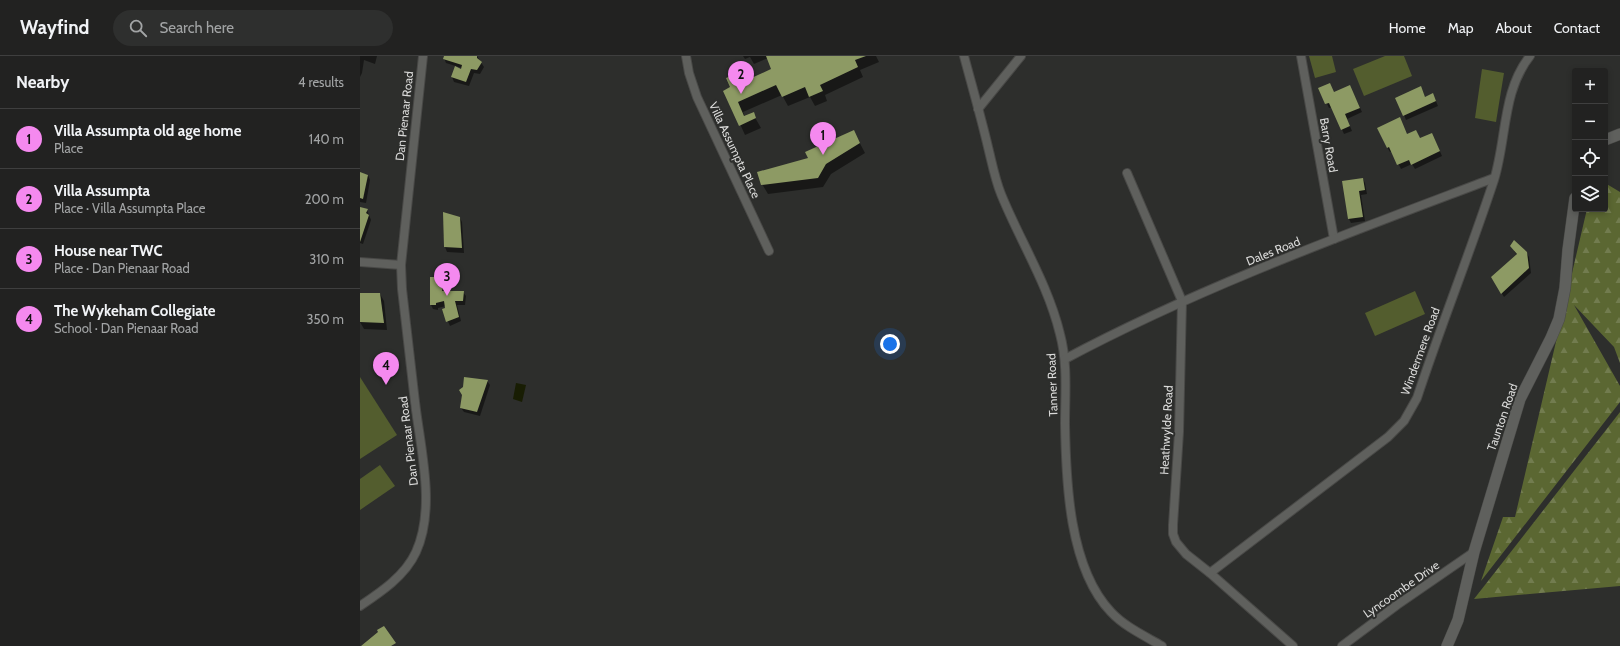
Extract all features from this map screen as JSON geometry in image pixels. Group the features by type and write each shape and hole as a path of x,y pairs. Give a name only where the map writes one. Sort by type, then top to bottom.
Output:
{"street":[{"name":"Dan Pienaar Road","path":"360,606 395,581 407,566 416,554 422,538 425,521 426,487 402,289 401,265 423,56"},
{"name":"Villa Assumpta Place","path":"686,56 689,73 697,97 769,251"},
{"name":"Tanner Road","path":"964,56 1000,191 1050,300 1060,334 1065,359 1065,426 1069,502 1080,554 1092,586 1099,599 1124,624 1162,646"},
{"path":"978,109 1021,56"},
{"name":"Barry Road","path":"1301,56 1334,239"},
{"name":"Windermere Road","path":"1210,573 1376,447 1404,421 1417,398 1494,178 1502,149 1509,102 1515,80 1521,67 1530,56"},
{"path":"1608,139 1620,134"},
{"name":"Heathwylde Road","path":"1127,173 1182,301 1179,432 1173,534 1179,547 1186,554 1210,573 1293,646"},
{"name":"Dales Road","path":"1065,359 1182,301 1334,239 1494,178"},
{"name":"Taunton Road","path":"1448,646 1458,620 1474,552 1520,399 1559,319 1565,288 1573,212"},
{"path":"360,262 401,265"},
{"name":"Lyncoombe Drive","path":"1342,646 1397,605 1474,552"}],"green space":[{"path":"1309,56 1332,56 1336,72 1315,78"},
{"path":"1385,56 1404,56 1412,76 1364,96 1353,69"},
{"path":"1482,69 1504,73 1496,122 1475,118"},
{"path":"1608,185 1620,192 1620,363 1614,347 1574,305 1620,386 1620,402 1481,581 1503,517 1515,517 1586,212 1608,212"},
{"path":"1415,291 1425,314 1375,336 1365,313"},
{"path":"360,377 397,435 360,459"},
{"path":"1620,412 1620,586 1474,599"},
{"path":"380,465 395,486 360,510 360,479"}],"shaded area":[{"path":"516,383 526,385 522,402 513,399"}],"building":[{"path":"444,56 477,56 477,58 482,62 477,70 471,69 466,82 451,77 455,66 461,69 462,65 443,59"},
{"path":"766,56 866,56 855,60 858,67 820,85 823,91 809,97 805,87 782,97 776,85 738,102 744,116 754,112 756,118 739,126 723,91 730,87 726,78 743,71 747,80 771,69"},
{"path":"1330,83 1334,92 1350,85 1360,108 1345,114 1350,126 1341,130 1329,103 1325,104 1318,88"},
{"path":"1421,86 1425,97 1433,93 1436,101 1403,116 1395,98"},
{"path":"1400,117 1407,134 1416,130 1420,138 1432,133 1440,151 1411,165 1409,160 1397,165 1389,147 1387,148 1377,128"},
{"path":"854,130 860,143 826,164 818,178 761,185 757,172 808,158 805,152"},
{"path":"360,172 368,175 363,199 360,198"},
{"path":"1363,178 1365,190 1359,191 1363,217 1348,219 1342,181"},
{"path":"360,207 368,209 366,213 369,215 360,242"},
{"path":"443,212 460,217 462,248 444,247"},
{"path":"1514,240 1527,252 1529,268 1501,294 1491,277 1517,254 1510,246"},
{"path":"430,277 440,277 440,287 443,287 442,291 464,291 463,301 455,301 459,317 446,322 442,309 445,308 444,301 436,303 436,305 430,305"},
{"path":"360,293 380,293 384,323 360,322"},
{"path":"464,377 488,380 477,412 460,408 462,395 459,390 463,387"},
{"path":"384,626 396,643 391,646 361,646 378,632 377,630"}],"place":[{"name":"Villa Assumpta","path":"741,94"},
{"name":"Villa Assumpta old age home","path":"823,155"},
{"name":"House near TWC","path":"447,296"},
{"name":"The Wykeham Collegiate","path":"386,385"}]}
